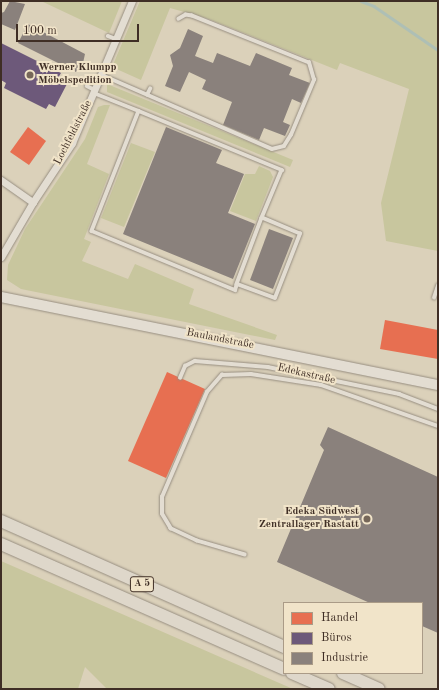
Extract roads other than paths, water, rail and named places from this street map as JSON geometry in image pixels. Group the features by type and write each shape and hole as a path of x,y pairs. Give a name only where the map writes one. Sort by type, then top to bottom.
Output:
{"highway":[{"name":"A 5","path":"1,521 283,647"},
{"name":"A 5","path":"1,544 283,669"},
{"path":"294,674 328,689"},
{"path":"345,674 379,689"}],"street":[{"name":"Lochfeldstraße","path":"1,257 33,202 72,143 132,1"},
{"path":"1,180 33,202"},
{"name":"Baulandstraße","path":"1,297 438,385"}],"lane":[{"path":"102,75 272,148 284,146 291,135 314,80 309,64 192,16 186,15 178,19"},
{"path":"108,36 116,40"},
{"path":"87,86 139,111 282,170 235,290 92,231 139,111"},
{"path":"147,95 150,89"},
{"path":"237,284 274,298 300,234 262,218"},
{"path":"434,298 438,286"},
{"name":"Edekastraße","path":"180,378 185,366 195,361 268,366 399,394 438,409"},
{"path":"245,555 197,541 171,529 162,514 162,497 207,392 222,375 251,374 321,386 438,426"}],"waterway":[{"path":"361,1 374,6 438,50"}],"place":[{"name":"Werner Klumpp Möbelspedition","path":"30,75"},
{"name":"Edeka Südwest Zentrallager Rastatt","path":"367,519"}]}
